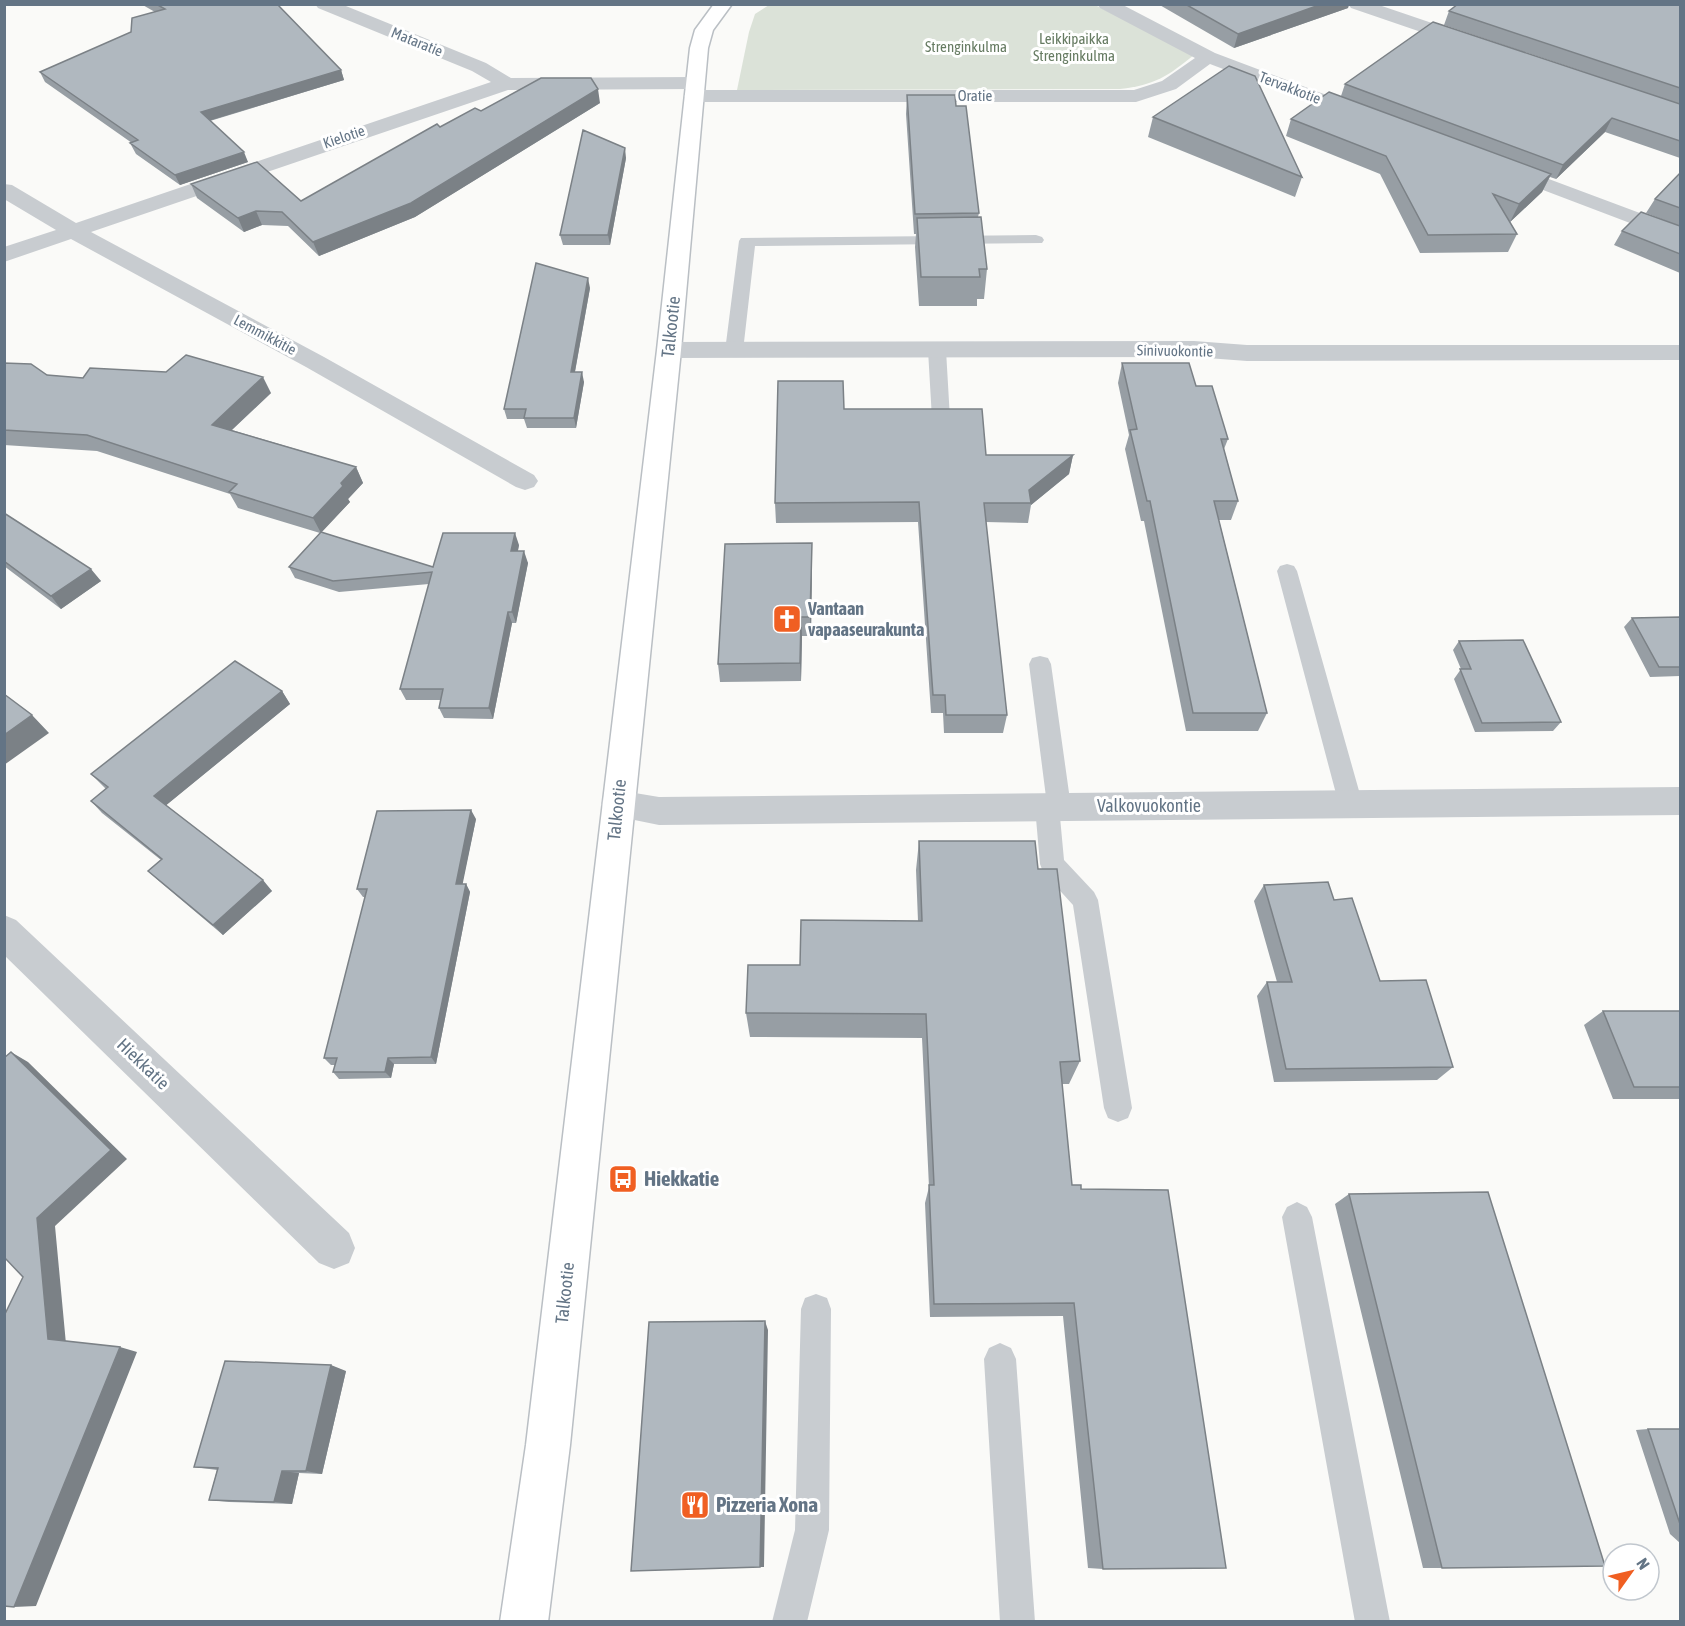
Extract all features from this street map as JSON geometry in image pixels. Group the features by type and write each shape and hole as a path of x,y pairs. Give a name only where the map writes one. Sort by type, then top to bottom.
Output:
{"street":[{"name":"Mataratie","path":"324,4 479,67 507,84"},
{"name":"Talkootie","path":"524,1622 549,1445 617,804 669,351 699,48 704,30 723,4"},
{"name":"Tervakkotie","path":"1106,4 1208,57 1384,123"},
{"path":"1357,4 1492,50"},
{"name":"Oratie","path":"694,89 1136,96 1169,85 1208,57"},
{"name":"Kielotie","path":"4,255 471,93 507,84 538,82 694,89"},
{"path":"1483,161 1680,236"},
{"name":"Lemmikkitie","path":"4,190 525,481"},
{"name":"Sinivuokontie","path":"669,351 1194,350 1246,353 1680,353"},
{"name":"Valkovuokontie","path":"617,804 659,811 1680,801"},
{"name":"Hiekkatie","path":"4,931 334,1248"}],"lane":[{"path":"734,351 747,241 1036,240"},
{"path":"937,350 941,419"},
{"path":"1287,571 1351,805"},
{"path":"1040,664 1053,807 1052,864 1086,900 1118,1108"},
{"path":"1297,1217 1373,1622"},
{"path":"789,1622 812,1530 816,1309"},
{"path":"1000,1359 1018,1622"}],"green space":[{"name":"Strenginkulma","path":"769,5 1095,5 1194,55 1176,69 1152,82 1120,89 737,90 755,14"}],"building":[{"path":"156,4 277,4 341,70 201,112 244,152 175,175 130,143 138,140 40,72 131,32 132,18 165,9"},
{"path":"1185,4 1322,4 1238,34"},
{"path":"1458,4 1680,4 1680,88 1449,11"},
{"path":"1433,22 1680,104 1680,141 1612,118 1563,165 1345,84"},
{"path":"1229,66 1255,76 1302,177 1153,117"},
{"path":"541,78 591,78 598,89 411,203 313,242 282,212 256,211 238,218 191,184 257,162 301,201 437,124 440,127 475,108 481,111"},
{"path":"1329,92 1551,174 1519,204 1493,194 1517,234 1428,235 1386,156 1291,119"},
{"path":"907,95 955,95 956,106 966,106 979,213 915,214"},
{"path":"583,130 625,148 608,235 560,235"},
{"path":"1680,173 1680,208 1655,199"},
{"path":"1641,212 1680,226 1680,254 1622,231"},
{"path":"981,217 987,269 979,269 980,277 921,277 917,218"},
{"path":"536,263 588,278 571,372 582,372 574,418 524,418 526,409 504,409"},
{"path":"186,355 263,377 212,425 356,467 341,483 343,486 313,518 229,492 237,484 87,435 4,430 4,363 31,364 47,375 83,378 90,368 166,372"},
{"path":"1122,363 1189,363 1196,386 1212,386 1228,439 1221,439 1238,501 1214,501 1267,713 1193,713 1150,501 1147,501 1130,430 1137,429"},
{"path":"778,381 843,381 844,409 982,409 986,455 1073,455 1029,490 1031,503 984,503 1007,715 946,715 945,695 933,695 919,502 775,503"},
{"path":"4,513 91,569 51,596 4,561"},
{"path":"321,532 433,567 443,533 515,533 511,551 524,551 512,612 508,612 489,708 439,708 443,689 400,689 432,572 333,581 289,567"},
{"name":"Vantaan vapaaseurakunta","path":"812,543 810,617 801,617 800,663 718,664 725,544"},
{"path":"1680,617 1680,667 1659,667 1632,618"},
{"path":"1523,640 1561,722 1482,723 1460,669 1471,669 1459,641"},
{"path":"235,661 282,691 154,796 263,880 213,925 148,871 162,859 91,801 108,787 91,774"},
{"path":"4,694 32,715 4,735"},
{"path":"471,810 456,884 466,884 431,1057 388,1058 385,1072 333,1072 337,1058 324,1058 367,889 357,889 377,811"},
{"path":"919,841 1035,841 1038,869 1057,869 1080,1061 1060,1062 1072,1185 1081,1185 1081,1189 1168,1190 1226,1568 1103,1569 1074,1303 934,1304 929,1185 934,1185 926,1014 746,1013 748,965 800,965 801,920 922,921"},
{"path":"1328,882 1334,900 1352,898 1380,981 1426,980 1453,1067 1286,1069 1267,982 1292,982 1264,885"},
{"path":"1603,1011 1680,1011 1680,1087 1634,1087"},
{"path":"11,1052 111,1150 37,1218 48,1339 120,1347 14,1607 4,1606 4,1316 23,1277 4,1257 4,1058"},
{"path":"1488,1192 1601,1553 1601,1566 1442,1568 1349,1194"},
{"path":"765,1321 760,1567 631,1571 649,1322"},
{"path":"225,1361 331,1365 306,1471 282,1471 274,1502 209,1500 218,1468 194,1467"},
{"path":"1648,1429 1680,1429 1680,1524"}],"place":[{"name":"Vantaan vapaaseurakunta","path":"787,619"},
{"name":"Hiekkatie","path":"623,1179"},
{"name":"Pizzeria Xona","path":"695,1505"}],"park label":[{"name":"Leikkipaikka Strenginkulma","path":"1074,48"}]}
